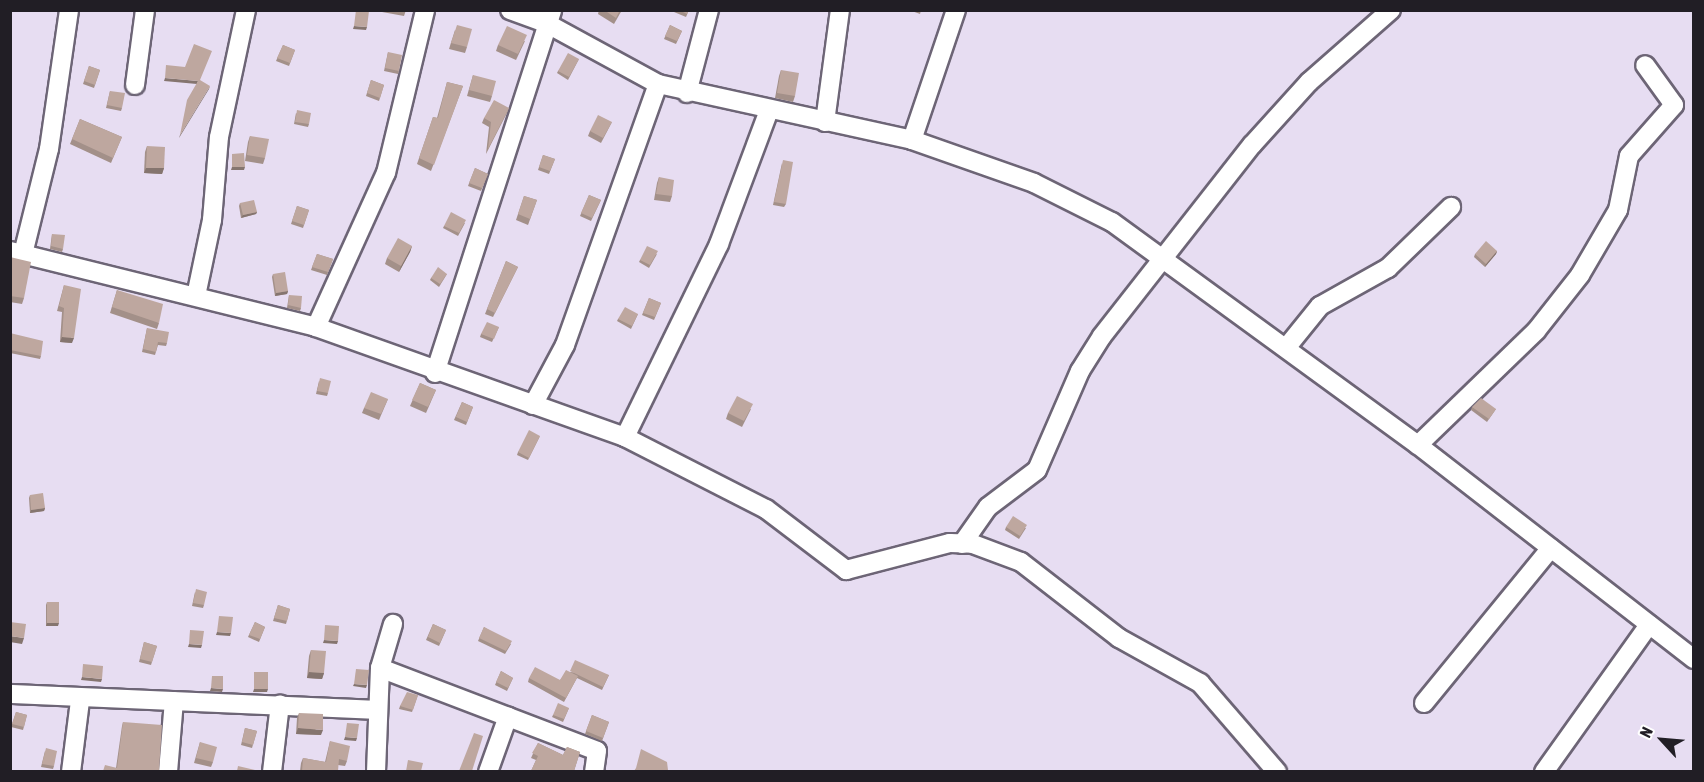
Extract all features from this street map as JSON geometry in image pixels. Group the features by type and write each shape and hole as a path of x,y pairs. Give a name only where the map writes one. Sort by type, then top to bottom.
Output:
{"street":[{"path":"69,10 49,149 17,252 316,327 435,373 625,437 766,509 846,570 962,544 1021,562 1119,638 1200,683 1277,771"},
{"path":"135,85 145,10"},
{"path":"196,296 212,220 219,137 246,10"},
{"path":"316,327 386,173 425,10"},
{"path":"510,10 549,17 658,84 687,93 912,140 1034,183 1112,222 1162,256 1418,445 1694,659"},
{"path":"687,93 709,10"},
{"path":"825,122 840,10"},
{"path":"912,140 956,10"},
{"path":"962,544 988,507 1037,470 1080,371 1162,256 1309,82 1391,10"},
{"path":"435,373 549,17"},
{"path":"1418,445 1536,331 1580,275 1618,210 1629,156 1674,105 1645,65"},
{"path":"533,405 565,345 658,84"},
{"path":"625,437 719,244 770,110"},
{"path":"1286,348 1320,306 1388,268 1451,207"},
{"path":"1424,703 1551,548"},
{"path":"376,771 376,710 380,668 393,624"},
{"path":"1544,771 1649,625"},
{"path":"380,668 597,751 594,771"},
{"path":"10,694 80,701 280,704 376,710"},
{"path":"70,771 80,701"},
{"path":"168,771 174,701"},
{"path":"272,771 280,704"},
{"path":"488,771 508,716"}],"building":[{"path":"356,10 369,11 367,27 354,26"},
{"path":"604,10 620,10 616,18"},
{"path":"457,25 472,29 467,47 451,43"},
{"path":"670,25 682,31 677,41 665,36"},
{"path":"507,26 527,35 518,54 498,45"},
{"path":"194,44 212,51 200,80 210,86 180,135 187,100 198,81 165,78 166,65 185,67"},
{"path":"283,45 295,50 290,63 277,58"},
{"path":"388,52 402,55 399,71 385,68"},
{"path":"568,53 579,59 569,77 558,71"},
{"path":"89,66 100,70 95,85 84,81"},
{"path":"781,70 799,73 795,96 777,93"},
{"path":"473,75 496,81 492,96 469,90"},
{"path":"371,80 384,85 380,98 367,93"},
{"path":"447,82 463,86 434,165 419,158 433,117 438,118"},
{"path":"110,91 125,93 122,108 107,105"},
{"path":"494,100 509,108 488,149 491,122 484,118"},
{"path":"297,110 311,113 309,124 295,122"},
{"path":"598,115 612,122 603,138 590,131"},
{"path":"80,119 122,137 113,158 72,139"},
{"path":"250,136 269,139 265,158 247,155"},
{"path":"147,146 165,147 164,168 146,168"},
{"path":"244,153 245,167 232,167 232,154"},
{"path":"543,155 555,159 550,171 539,167"},
{"path":"783,160 793,162 786,204 774,202"},
{"path":"475,168 488,174 482,188 469,183"},
{"path":"659,177 674,180 672,196 656,194"},
{"path":"589,195 601,200 592,218 581,213"},
{"path":"524,196 537,200 530,219 518,214"},
{"path":"254,200 257,212 243,215 240,203"},
{"path":"297,206 309,210 304,225 292,221"},
{"path":"451,212 466,220 459,233 444,226"},
{"path":"52,234 65,235 63,249 51,246"},
{"path":"398,238 412,246 401,266 387,258"},
{"path":"1486,241 1497,251 1486,264 1475,254"},
{"path":"647,246 658,251 650,265 640,260"},
{"path":"317,254 333,259 328,272 312,267"},
{"path":"10,257 31,262 24,298 10,296"},
{"path":"506,261 518,267 495,313 487,309"},
{"path":"438,267 447,274 440,284 431,278"},
{"path":"285,272 288,291 276,293 273,274"},
{"path":"64,285 81,289 74,338 62,337 64,308 59,306"},
{"path":"117,290 163,304 159,323 112,307"},
{"path":"289,295 302,296 301,308 288,305"},
{"path":"649,298 661,303 655,317 643,313"},
{"path":"625,307 638,314 632,326 618,319"},
{"path":"487,322 499,327 494,339 481,334"},
{"path":"147,328 169,332 167,343 158,342 156,352 143,349"},
{"path":"10,333 43,341 41,356 10,350"},
{"path":"320,378 331,381 328,393 317,391"},
{"path":"420,383 436,390 428,407 412,400"},
{"path":"371,392 388,399 381,414 364,408"},
{"path":"737,396 753,404 744,421 728,413"},
{"path":"1481,398 1496,409 1489,419 1472,407"},
{"path":"462,402 473,407 467,422 456,417"},
{"path":"529,430 540,436 529,458 518,452"},
{"path":"43,493 45,508 31,510 30,495"},
{"path":"1013,516 1027,525 1020,536 1006,527"},
{"path":"196,589 207,592 204,605 193,603"},
{"path":"47,602 59,602 59,623 47,623"},
{"path":"278,605 290,609 287,621 274,618"},
{"path":"219,616 233,617 231,633 217,632"},
{"path":"10,622 26,624 24,638 10,636"},
{"path":"255,622 265,627 260,639 249,635"},
{"path":"433,624 446,630 440,643 428,637"},
{"path":"325,625 339,626 338,641 324,640"},
{"path":"484,627 512,641 506,651 479,638"},
{"path":"190,630 204,631 202,645 189,644"},
{"path":"144,642 157,646 152,662 140,659"},
{"path":"311,650 326,651 324,673 309,672"},
{"path":"575,660 609,675 603,687 570,671"},
{"path":"83,664 103,666 102,679 82,677"},
{"path":"535,667 560,680 566,670 578,676 566,698 529,678"},
{"path":"356,669 369,670 367,685 354,684"},
{"path":"501,671 513,678 508,688 496,682"},
{"path":"254,672 268,672 268,689 254,689"},
{"path":"212,676 223,676 223,689 211,688"},
{"path":"407,692 418,695 413,710 400,706"},
{"path":"558,703 569,708 564,719 553,715"},
{"path":"16,712 27,715 24,727 12,724"},
{"path":"299,713 323,714 323,730 298,728"},
{"path":"592,715 609,722 603,738 586,731"},
{"path":"123,722 162,725 159,771 103,771 105,765 117,768"},
{"path":"347,723 359,724 357,738 345,737"},
{"path":"245,728 257,731 253,745 242,742"},
{"path":"474,733 483,736 472,771 459,771"},
{"path":"330,741 350,746 347,761 339,759 338,771 302,771 303,758 326,762"},
{"path":"200,742 217,747 213,762 196,758"},
{"path":"538,743 563,755 567,747 580,752 574,771 531,771 538,756 532,753"},
{"path":"46,748 57,751 54,766 42,764"},
{"path":"641,749 667,762 668,770 634,771"},
{"path":"408,760 423,763 421,771 406,771"},
{"path":"238,766 255,770 255,771 237,771"}]}
